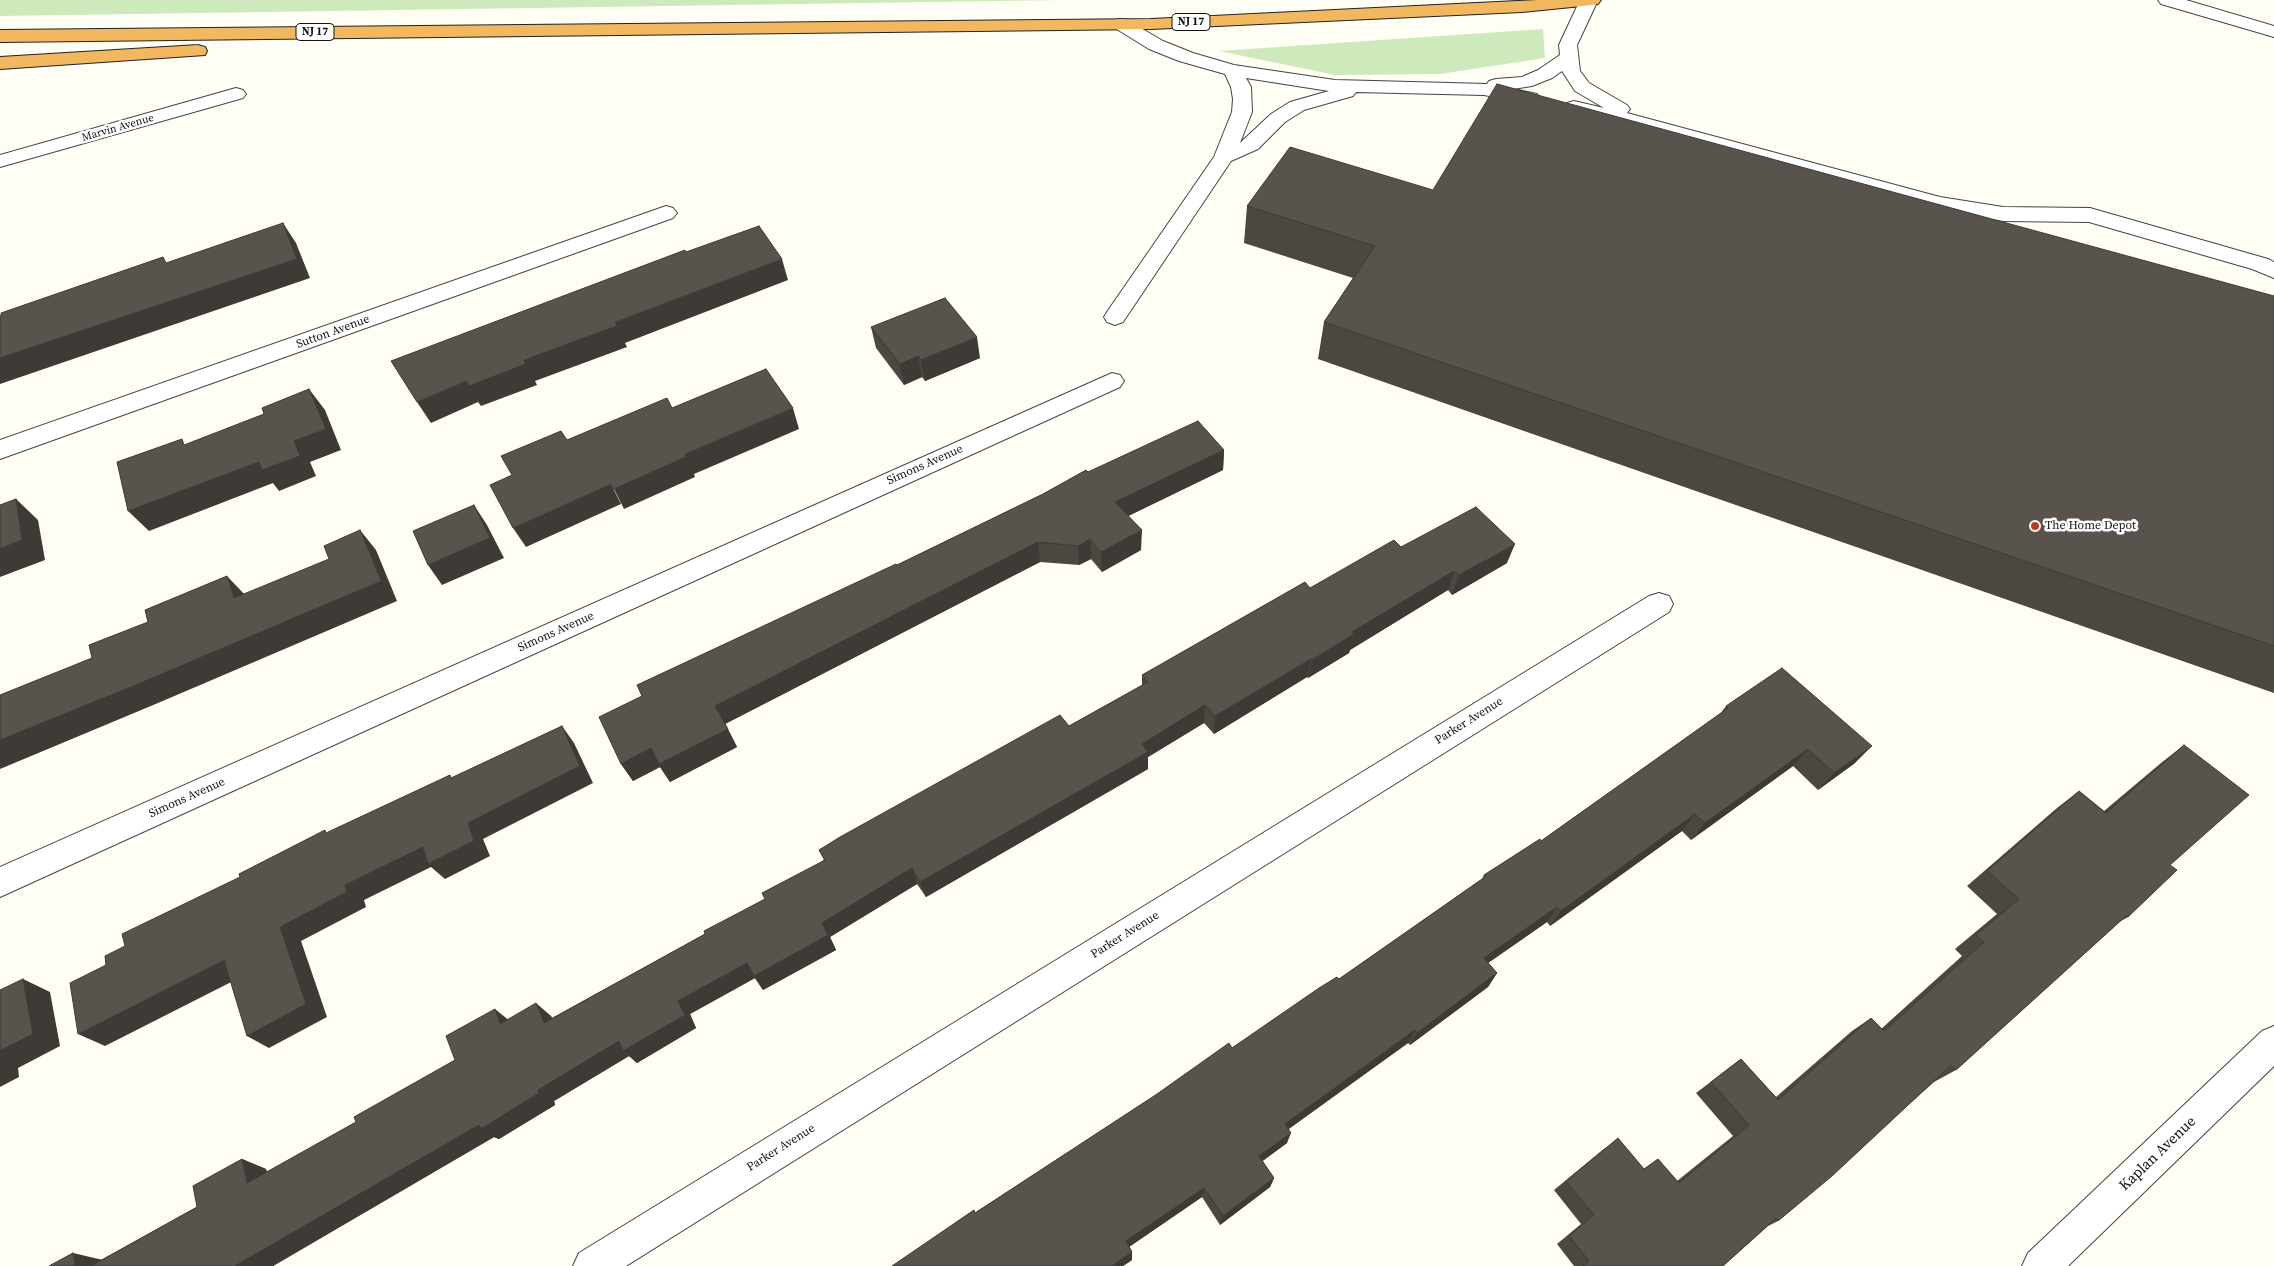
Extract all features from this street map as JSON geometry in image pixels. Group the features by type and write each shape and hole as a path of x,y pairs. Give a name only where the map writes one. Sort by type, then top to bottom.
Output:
{"highway":[{"name":"NJ 17","path":"0,36 1120,24 1349,16 1522,7 1591,0"},
{"path":"0,63 631,29"}],"street":[{"path":"1591,0 1568,45 1571,70 1582,87 1644,122"},
{"path":"2167,0 2274,32"},
{"path":"1120,24 1156,45 1186,58 1232,70 1335,86 1484,89 1644,122 1744,151 1940,203 2003,214 2090,215 2260,264 2274,271"},
{"path":"1465,89 1526,82 1545,74 1570,57"},
{"path":"1115,317 1224,157 1242,112 1243,99 1241,87 1232,70"},
{"path":"1224,157 1251,146 1278,118 1297,106 1369,86"},
{"name":"Marvin Avenue","path":"0,162 236,94"},
{"name":"Sutton Avenue","path":"0,450 666,213"},
{"name":"Simons Avenue","path":"0,882 1112,381"},
{"name":"Parker Avenue","path":"592,1266 1659,604"},
{"name":"Kaplan Avenue","path":"2041,1266 2274,1043"}],"green space":[{"path":"0,0 1065,0 0,16"},
{"path":"1543,29 1545,58 1440,74 1335,75 1219,51"}],"building":[{"name":"The Home Depot","path":"1497,84 2274,296 2274,646 1324,322 1375,246 1247,206 1290,147 1433,190"},
{"path":"283,223 297,259 0,358 1,313 163,257 166,263"},
{"path":"759,226 782,259 615,322 617,326 524,360 526,364 469,386 466,381 417,402 391,361 685,250 686,252"},
{"path":"945,298 977,337 921,360 918,356 900,364 871,327"},
{"path":"766,369 793,408 685,454 686,457 614,489 611,484 513,528 490,485 512,475 501,456 561,431 567,440 667,398 672,408"},
{"path":"309,389 326,429 294,441 300,456 262,470 259,462 128,511 117,462 182,439 184,445 264,414 262,408"},
{"path":"1198,421 1224,450 1115,502 1142,530 1101,552 1090,539 1078,546 1038,542 715,706 728,729 659,764 651,748 621,764 599,717 642,696 637,685 897,565 1043,494 1086,470 1088,472"},
{"path":"16,499 22,540 0,549 0,505"},
{"path":"474,505 490,538 428,565 413,531"},
{"path":"1476,507 1515,544 1459,575 1454,571 1352,632 1354,634 1312,660 1215,716 1205,705 1142,744 1148,752 920,882 912,868 822,923 828,935 754,976 747,963 678,1001 685,1015 623,1051 619,1041 538,1090 539,1093 481,1129 479,1125 235,1266 91,1266 197,1207 193,1186 242,1159 247,1183 356,1122 354,1117 455,1060 446,1036 495,1009 500,1024 536,1003 544,1023 705,934 704,931 765,899 762,893 825,860 819,850 840,837 1060,715 1069,726 1148,682 1142,675 1305,582 1310,588 1394,540 1401,547"},
{"path":"360,530 381,581 136,685 0,740 0,695 92,658 89,645 148,622 145,610 227,576 234,598 329,559 324,546"},
{"path":"1782,668 1872,746 1834,773 1808,749 1705,823 1695,814 1561,911 1557,907 1484,958 1497,973 1417,1033 1415,1030 1285,1124 1291,1133 1259,1156 1274,1178 1223,1216 1204,1188 1126,1241 1132,1252 1112,1266 892,1266 974,1210 975,1213 1157,1094 1229,1043 1232,1048 1319,988 1337,977 1339,979 1485,877 1484,875 1540,839 1541,841 1728,708 1726,706"},
{"path":"562,726 580,766 468,823 474,841 428,864 423,847 345,885 347,892 280,927 306,1004 247,1036 224,960 78,1034 70,983 106,965 105,956 125,946 122,934 240,877 239,874 325,830 326,833 450,775 451,778"},
{"path":"2184,745 2249,795 2170,865 2177,870 2128,917 2126,916 1956,1070 1951,1065 1832,1176 1778,1221 1776,1218 1723,1266 1583,1266 1589,1261 1569,1236 1594,1215 1566,1181 1618,1138 1644,1169 1658,1159 1679,1183 1749,1125 1711,1082 1741,1059 1778,1100 1871,1018 1884,1031 1984,942 1976,935 2019,899 1987,871 2079,791 2106,813"},
{"path":"23,979 33,1034 0,1051 0,990"},
{"path":"73,1253 75,1266 49,1266"}],"place":[{"name":"The Home Depot","path":"2035,526"}]}
